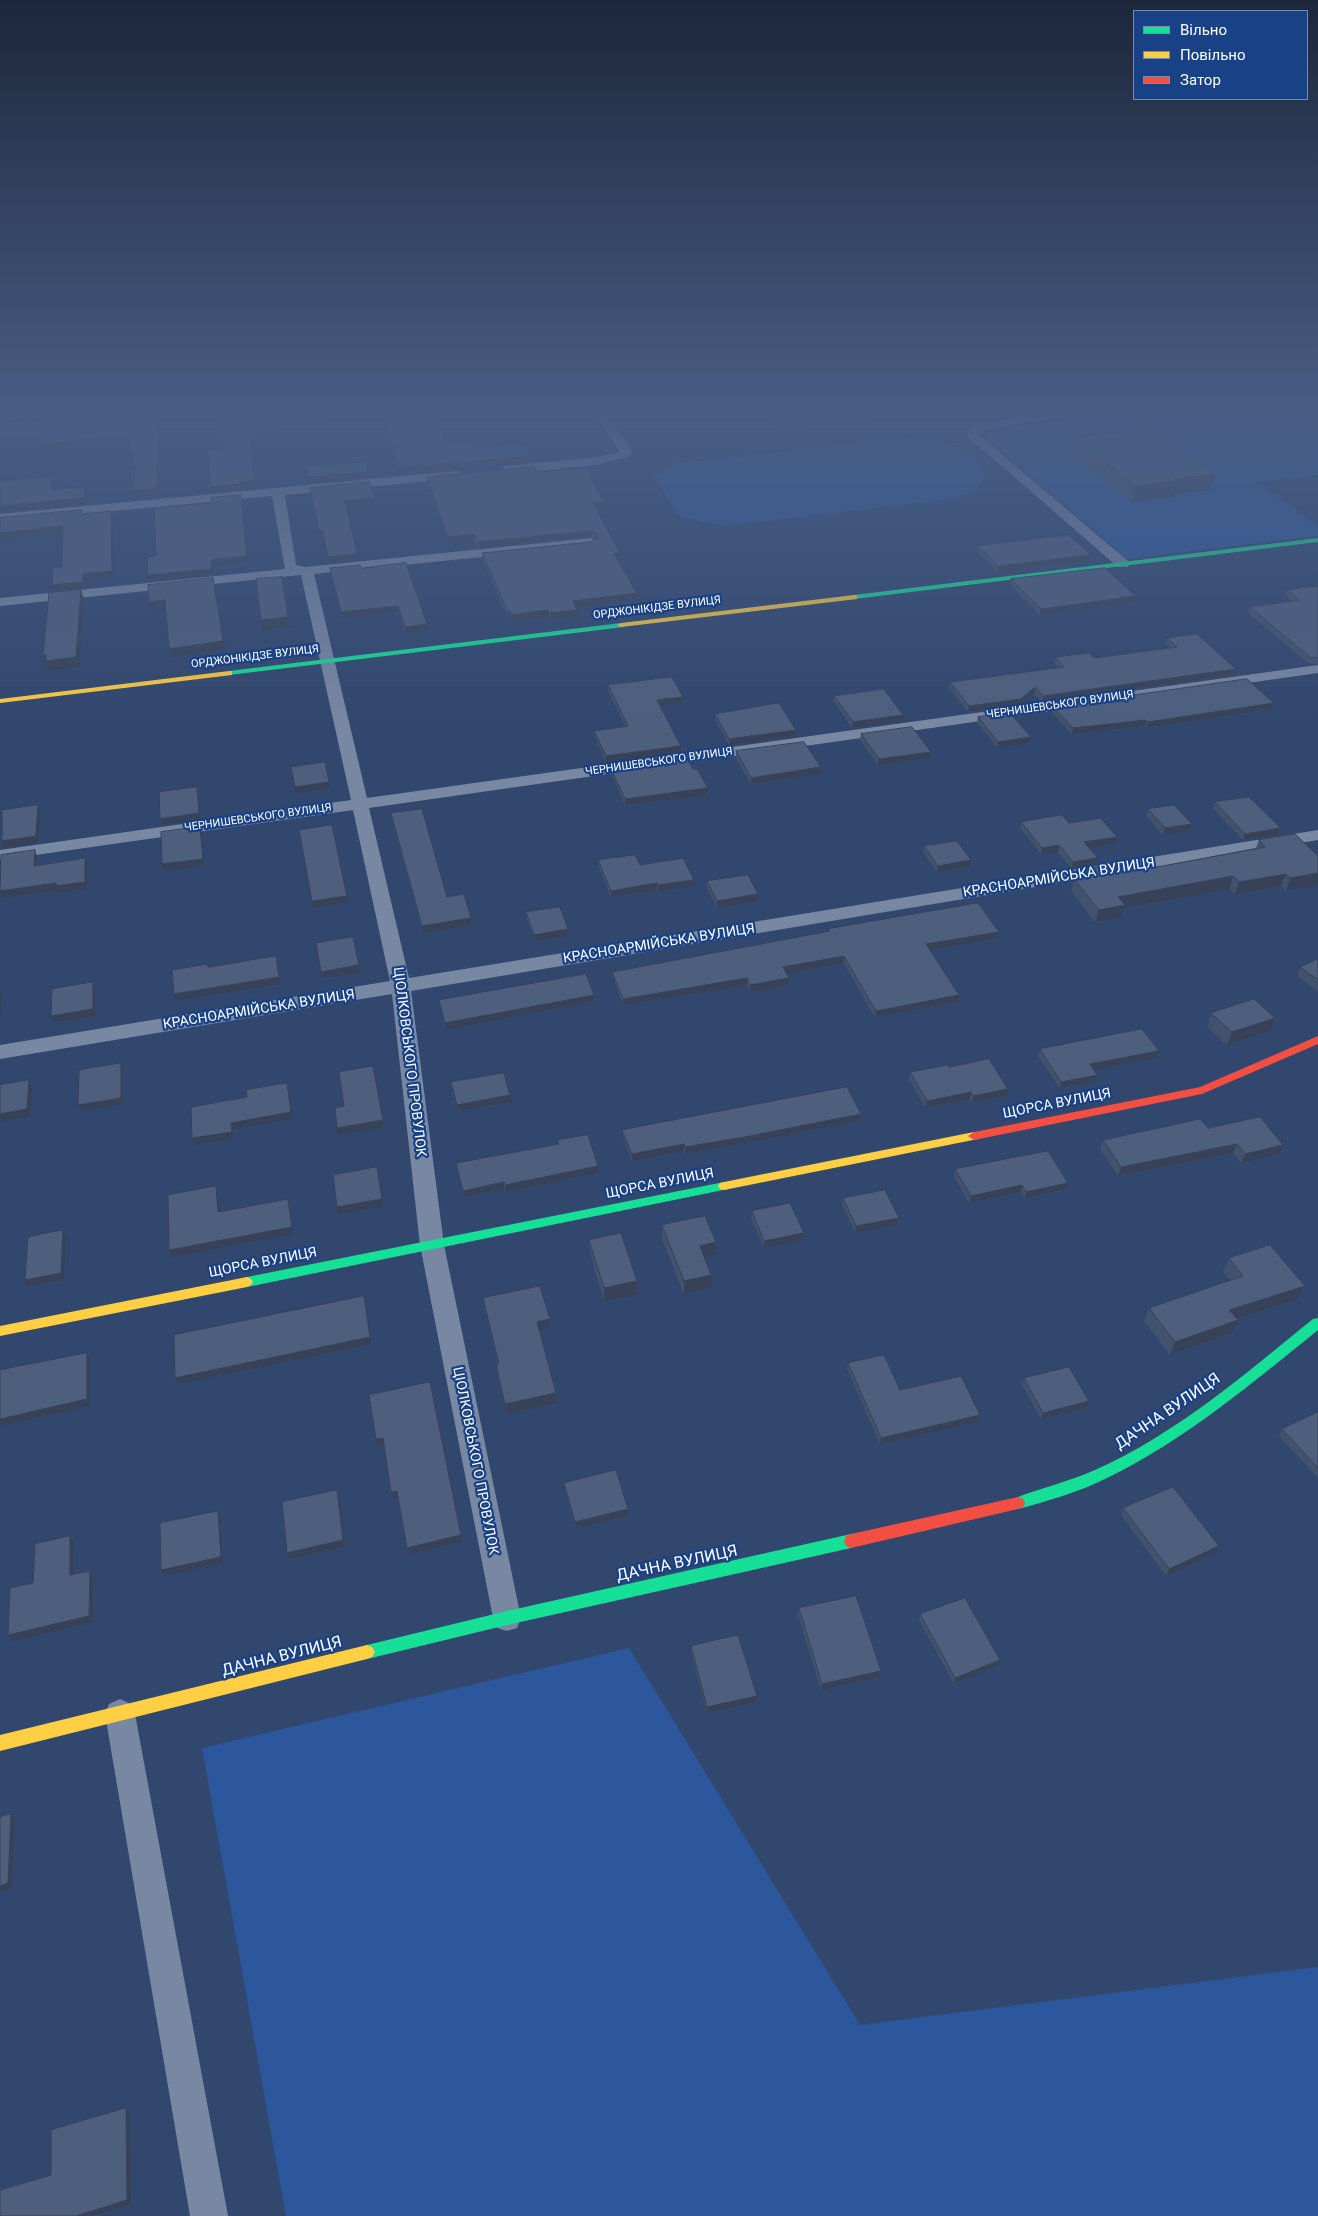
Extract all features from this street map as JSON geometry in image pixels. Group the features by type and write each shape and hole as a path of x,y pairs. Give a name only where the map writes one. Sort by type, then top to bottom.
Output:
{"street":[{"path":"282,517 290,567 307,572"},
{"path":"1068,517 1123,564"},
{"name":"ОРДЖОНІКІДЗЕ ВУЛИЦЯ","path":"0,701 1318,540"},
{"path":"0,602 591,542"},
{"name":"ЦІОЛКОВСЬКОГО ПРОВУЛОК","path":"307,572 401,986 432,1245 507,1618"},
{"name":"ЧЕРНИШЕВСЬКОГО ВУЛИЦЯ","path":"0,855 1318,669"},
{"name":"КРАСНОАРМІЙСЬКА ВУЛИЦЯ","path":"0,1052 1318,835"},
{"name":"ЩОРСА ВУЛИЦЯ","path":"0,1330 1202,1090 1318,1040"},
{"name":"ДАЧНА ВУЛИЦЯ","path":"0,1743 507,1618 1028,1501 1088,1480 1154,1445 1215,1402 1318,1323"},
{"path":"120,1714 209,2216"}],"shaded area":[{"path":"682,517 797,517 725,526"},
{"path":"1078,517 1306,517 1318,526 1318,536 1127,559"},
{"path":"629,1648 860,2025 1318,1967 1318,2216 286,2216 202,1748"}],"building":[{"path":"111,517 112,571 83,574 83,582 52,585 53,568 62,567 63,526 0,533 0,518"},
{"path":"154,517 243,517 247,556 211,560 212,569 148,575 147,557 156,556"},
{"path":"316,517 349,517 357,554 328,557 323,531 319,531"},
{"path":"441,517 601,517 620,553 614,554 637,593 573,601 577,610 550,613 548,610 512,615 508,612 482,553 591,542 598,538 598,535 591,531 477,542 474,534 448,537"},
{"path":"1069,535 1091,555 998,566 978,546"},
{"path":"406,563 427,624 405,627 398,606 341,612 330,568 360,565 361,568"},
{"path":"1105,568 1136,596 1041,609 1011,579"},
{"path":"282,577 288,617 261,620 256,579"},
{"path":"213,578 223,641 169,649 165,600 149,602 148,585"},
{"path":"1318,586 1318,657 1311,658 1250,607 1300,600 1287,590"},
{"path":"81,590 76,657 46,661 46,655 43,655 49,593"},
{"path":"1197,634 1236,669 1043,696 1035,687 1021,699 969,706 950,682 1064,667 1055,657 1089,653 1094,658 1177,647 1167,638"},
{"path":"672,677 683,697 657,700 681,746 606,756 594,731 628,726 608,685"},
{"path":"1247,679 1274,703 1148,722 1146,720 1073,728 1053,707"},
{"path":"884,689 903,715 853,722 834,696"},
{"path":"779,703 796,730 729,739 715,714"},
{"path":"1010,713 1031,737 998,742 978,717"},
{"path":"912,727 931,752 879,759 861,734"},
{"path":"804,742 821,767 751,778 736,751"},
{"path":"687,758 693,769 697,769 708,788 625,799 611,769"},
{"path":"325,762 329,782 295,787 291,767"},
{"path":"197,787 199,813 160,819 159,792"},
{"path":"1249,797 1281,828 1245,834 1215,802"},
{"path":"38,805 36,836 2,841 2,810"},
{"path":"1174,805 1192,824 1165,828 1148,809"},
{"path":"422,809 447,897 464,894 471,918 422,926 391,813"},
{"path":"1062,815 1069,823 1101,818 1117,837 1084,842 1098,858 1073,862 1059,845 1042,848 1021,822"},
{"path":"332,825 347,896 312,901 299,830"},
{"path":"200,827 203,859 162,864 161,832"},
{"path":"1295,834 1318,856 1318,873 1290,878 1286,874 1239,882 1233,876 1118,897 1125,905 1099,910 1074,879 1090,876 1085,869 1110,865 1116,873 1152,868 1265,847 1259,840"},
{"path":"957,841 971,860 938,866 924,846"},
{"path":"35,850 34,866 85,858 85,882 56,886 56,883 0,891 1,855"},
{"path":"635,855 640,865 683,858 694,880 658,885 657,883 611,891 598,860"},
{"path":"748,875 758,894 717,901 707,881"},
{"path":"978,903 999,932 926,944 959,995 876,1011 844,956 783,967 789,978 750,985 747,978 623,999 612,972 830,931 828,929"},
{"path":"560,907 568,929 534,935 526,912"},
{"path":"353,937 359,965 321,972 316,943"},
{"path":"276,956 279,977 174,994 172,970 207,964 208,967"},
{"path":"1318,959 1318,980 1300,967"},
{"path":"586,974 594,995 445,1023 439,1000"},
{"path":"93,982 93,1009 51,1016 52,989"},
{"path":"1254,999 1275,1018 1232,1032 1211,1013"},
{"path":"1142,1029 1159,1051 1090,1064 1097,1075 1061,1082 1040,1049"},
{"path":"989,1059 1008,1089 973,1096 971,1092 927,1101 910,1072 947,1065 949,1067"},
{"path":"121,1063 121,1098 78,1105 79,1070"},
{"path":"373,1066 383,1120 337,1128 335,1108 344,1106 339,1072"},
{"path":"504,1073 510,1095 457,1105 451,1082"},
{"path":"29,1080 27,1109 0,1114 0,1085"},
{"path":"287,1083 291,1112 231,1123 232,1132 192,1138 191,1107 247,1097 246,1090"},
{"path":"847,1087 861,1114 750,1136 685,1147 684,1144 632,1154 622,1130"},
{"path":"1260,1117 1283,1145 1245,1154 1237,1144 1121,1167 1103,1140 1200,1119 1208,1128"},
{"path":"588,1135 598,1166 505,1185 504,1182 463,1191 456,1163 559,1144 557,1140"},
{"path":"1048,1151 1068,1183 1026,1192 1022,1185 971,1196 955,1169"},
{"path":"377,1167 382,1199 337,1207 333,1175"},
{"path":"216,1186 218,1212 288,1199 292,1227 169,1250 168,1195"},
{"path":"885,1190 899,1218 856,1226 843,1198"},
{"path":"790,1203 804,1233 764,1241 752,1211"},
{"path":"705,1216 716,1242 700,1246 711,1275 684,1281 662,1225"},
{"path":"63,1230 61,1273 25,1280 28,1237"},
{"path":"621,1233 637,1281 604,1288 589,1240"},
{"path":"1270,1245 1305,1286 1229,1310 1238,1320 1175,1342 1149,1308 1243,1276 1229,1258"},
{"path":"540,1286 550,1319 537,1322 556,1393 505,1404 496,1364 499,1364 483,1298"},
{"path":"364,1296 370,1337 175,1378 174,1335"},
{"path":"87,1353 87,1399 0,1419 0,1370"},
{"path":"884,1355 900,1390 961,1376 980,1415 881,1438 848,1363"},
{"path":"1069,1367 1089,1401 1043,1413 1024,1378"},
{"path":"430,1382 461,1535 407,1548 397,1491 391,1492 383,1438 376,1439 369,1395"},
{"path":"1318,1412 1318,1468 1282,1429"},
{"path":"616,1470 628,1509 575,1522 564,1483"},
{"path":"1173,1487 1219,1546 1169,1569 1123,1508"},
{"path":"337,1490 343,1540 287,1553 282,1502"},
{"path":"218,1511 221,1557 161,1570 160,1523"},
{"path":"70,1536 70,1575 90,1571 89,1616 8,1635 10,1588 33,1583 35,1544"},
{"path":"856,1596 881,1671 822,1684 799,1608"},
{"path":"965,1598 1000,1660 955,1678 920,1614"},
{"path":"738,1635 757,1696 707,1707 691,1646"},
{"path":"11,1814 8,1883 0,1886 0,1817"},
{"path":"126,2108 127,2200 76,2216 0,2216 0,2190 51,2175 51,2130"}],"traffic: fast":[{"path":"854,597 1318,540"},
{"path":"229,673 621,625"},
{"path":"247,1282 724,1186"},
{"path":"1018,1503 1061,1491 1101,1474 1140,1454 1214,1405 1318,1323"},
{"path":"367,1652 507,1618 851,1541"}],"traffic: slow":[{"path":"621,625 854,597"},
{"path":"0,701 229,673"},
{"path":"724,1186 974,1136"},
{"path":"0,1331 247,1282"},
{"path":"0,1743 367,1652"}],"traffic: jam":[{"path":"974,1136 1202,1090 1318,1040"},
{"path":"851,1541 1018,1503"}]}
